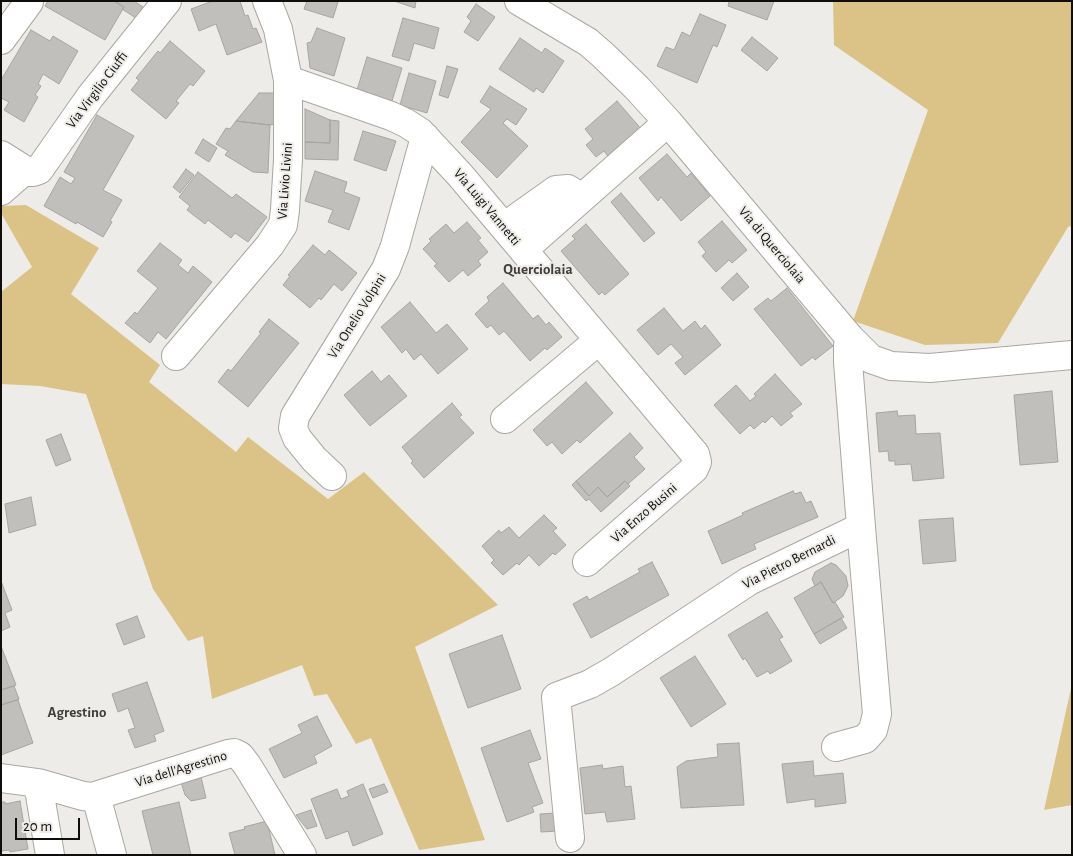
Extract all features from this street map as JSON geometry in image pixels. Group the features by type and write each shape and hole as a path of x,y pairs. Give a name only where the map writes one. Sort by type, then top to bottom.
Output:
{"street":[{"path":"1,40 28,1"},
{"name":"Via Virgilio Ciuffi","path":"1,191 25,170 33,172 42,166 90,97 167,1"},
{"name":"Via Livio Livini","path":"176,356 270,245 282,225 286,210 288,80 280,35 267,1"},
{"name":"Via di Querciolaia","path":"519,1 596,48 668,122 867,356 884,365 930,368 1072,355"},
{"name":"Via Luigi Vannetti","path":"288,80 391,116 414,127 425,137 460,174 692,450 697,462"},
{"path":"524,250 668,122"},
{"name":"Via Onelio Volpini","path":"332,476 297,438 293,428 295,416 386,269 395,246 425,137"},
{"path":"1,155 25,170"},
{"path":"504,227 556,190 568,189 582,198"},
{"path":"836,747 865,739 873,730 877,714 848,362 850,338"},
{"path":"505,419 599,340"},
{"name":"Via Enzo Busini","path":"587,562 694,469 697,462"},
{"name":"Via Pietro Bernardi","path":"570,838 556,697 590,684 611,672 749,581 861,527"},
{"name":"Via dell'Agrestino","path":"1,778 38,783 83,796 96,796 234,753 240,756 247,765 302,855"},
{"path":"38,783 50,855"},
{"path":"96,796 112,855"}],"shaded area":[{"path":"833,1 1072,1 1072,226 1068,227 998,343 925,345 853,321 928,110 834,45"},
{"path":"26,205 99,248 71,294 160,365 149,382 236,452 248,437 328,499 364,472 498,605 415,647 485,840 419,850 371,738 356,744 327,694 314,696 302,665 212,699 203,636 188,641 153,589 86,394 40,386 1,384 1,292 32,267 1,213 1,206"},
{"path":"1072,684 1072,805 1044,810"}],"building":[{"path":"48,1 114,1 124,7 105,40 45,6"},
{"path":"114,1 134,1 143,7 136,18"},
{"path":"213,1 240,1 245,16 248,15 253,29 256,28 262,42 227,55 216,24 199,31 191,9"},
{"path":"307,1 338,2 333,18 304,9"},
{"path":"394,1 416,1 415,8"},
{"path":"727,1 774,1 767,20 728,6 729,2"},
{"path":"476,4 495,17 478,41 464,32 471,21 467,17"},
{"path":"700,14 726,25 717,47 713,45 697,83 657,66 666,47 674,50 682,32 690,36"},
{"path":"403,18 439,28 434,49 414,43 409,61 392,56"},
{"path":"317,28 345,38 334,76 310,68 307,43 311,42"},
{"path":"31,30 50,41 53,36 78,51 59,84 43,74 38,84 41,86 35,95 38,97 24,122 4,110 9,102 1,98 1,80"},
{"path":"752,37 778,58 767,71 741,50"},
{"path":"520,38 542,53 545,48 564,61 543,93 536,88 534,92 499,69"},
{"path":"170,41 205,71 193,86 190,84 176,101 179,103 166,119 131,90 139,80 136,78 158,51 160,53"},
{"path":"367,57 402,68 392,101 357,90"},
{"path":"447,66 458,69 448,98 439,95"},
{"path":"409,73 436,81 427,113 400,105"},
{"path":"490,86 527,109 516,125 507,119 503,123 528,146 497,178 461,142 491,109 480,102"},
{"path":"259,93 274,93 275,124 236,121"},
{"path":"617,101 643,131 610,159 604,151 596,157 586,145 593,139 585,129"},
{"path":"305,109 330,120 330,143 305,142"},
{"path":"97,115 134,136 103,190 122,200 103,237 44,206 60,177 71,184 75,178 64,172"},
{"path":"330,120 339,121 338,160 305,159 305,142 330,143"},
{"path":"236,121 270,125 268,173 253,172 225,155 228,151 216,144 226,128 230,129"},
{"path":"363,131 396,141 386,171 354,160"},
{"path":"203,139 217,148 209,162 195,153"},
{"path":"667,154 687,177 691,173 710,196 681,221 661,197 658,201 639,178"},
{"path":"186,169 194,175 180,193 173,187"},
{"path":"315,171 347,182 344,192 360,198 349,230 328,222 333,210 305,201"},
{"path":"198,172 232,198 236,194 267,217 248,242 235,233 231,238 208,220 205,224 187,210 190,206 179,197"},
{"path":"621,193 655,233 644,242 611,202"},
{"path":"722,221 747,250 732,263 729,260 716,272 702,256 706,252 698,242"},
{"path":"467,222 481,238 478,240 488,252 478,261 481,265 468,276 463,270 449,282 434,266 437,264 423,249 431,241 429,239 446,224 454,233"},
{"path":"586,224 629,274 605,295 602,292 599,295 561,251 575,239 572,236"},
{"path":"160,243 182,260 178,265 188,273 193,266 212,282 166,339 158,332 150,343 125,323 135,312 137,314 158,288 137,271"},
{"path":"313,245 325,255 329,250 357,273 342,291 334,284 321,300 319,298 310,308 283,285 290,276 288,275"},
{"path":"737,273 749,287 733,301 721,288"},
{"path":"503,283 533,319 538,315 546,325 549,322 562,337 530,361 504,331 499,335 491,325 487,328 475,314 489,301 487,297"},
{"path":"787,288 833,346 815,360 813,357 801,366 754,309 768,298 771,301"},
{"path":"410,302 436,333 447,324 468,349 438,374 421,354 414,360 406,349 402,353 381,327"},
{"path":"664,308 683,331 695,321 701,329 705,325 721,345 685,375 675,363 683,357 671,344 658,355 637,330"},
{"path":"269,319 299,343 248,407 218,382 228,369 231,371 261,333 259,332"},
{"path":"372,371 381,382 389,375 407,396 370,426 344,395"},
{"path":"775,374 802,404 790,413 793,416 781,426 772,416 765,423 763,421 754,429 750,425 740,434 714,405 736,385 750,401 756,396 754,394"},
{"path":"586,382 613,413 580,443 577,440 562,454 552,442 547,446 533,430"},
{"path":"1052,391 1058,462 1020,465 1014,395"},
{"path":"452,403 462,415 459,417 474,433 424,478 411,463 413,461 402,447"},
{"path":"897,411 898,416 915,415 916,434 940,433 944,478 913,481 911,464 895,465 895,461 889,461 888,451 879,452 876,413"},
{"path":"630,433 643,448 634,457 645,469 628,484 625,481 607,497 598,487 589,496 576,481"},
{"path":"61,434 71,460 56,466 46,440"},
{"path":"576,481 589,496 598,487 607,497 625,481 630,486 601,512 589,499 586,501 572,485"},
{"path":"793,491 795,494 801,492 806,503 811,501 818,517 754,544 756,549 722,564 708,531 743,515 742,513"},
{"path":"31,497 36,525 9,533 5,504"},
{"path":"544,515 557,528 553,531 566,545 555,555 553,553 539,566 529,555 519,565 517,563 503,575 491,563 494,560 482,546 499,530 501,533 509,527 519,538"},
{"path":"953,518 956,561 923,564 919,520"},
{"path":"652,562 669,595 591,638 573,604 587,596 589,600 640,572 638,569"},
{"path":"831,563 836,565 846,576 848,586 843,596 833,603 821,582 815,586 812,579 815,572"},
{"path":"1,581 12,610 5,613 10,627 1,631"},
{"path":"821,582 833,603 835,602 844,617 814,634 794,598"},
{"path":"767,612 783,637 779,639 792,661 770,674 768,671 757,677 745,658 743,660 728,635"},
{"path":"137,616 145,637 124,645 116,624"},
{"path":"841,618 847,628 820,644 814,634"},
{"path":"502,635 521,689 468,708 449,654"},
{"path":"1,646 16,685 1,690"},
{"path":"695,656 726,704 691,727 660,678"},
{"path":"147,682 164,731 154,735 156,741 135,748 128,730 135,728 128,708 118,712 112,694"},
{"path":"14,686 19,699 1,705 1,690"},
{"path":"18,700 33,743 1,755 1,705"},
{"path":"317,716 332,746 314,756 317,763 284,778 269,749 302,733 298,725"},
{"path":"530,730 541,759 528,763 543,803 532,807 534,812 507,822 481,748"},
{"path":"739,743 744,805 681,808 677,767 686,761 718,757 717,744"},
{"path":"813,761 814,776 843,773 846,803 815,807 815,799 787,803 782,764"},
{"path":"602,765 603,769 623,766 625,787 631,786 635,819 607,822 605,812 585,814 580,768"},
{"path":"201,777 206,798 191,801 185,795 181,782"},
{"path":"363,784 383,834 353,846 348,831 326,839 311,799 337,789 341,799 349,796 347,791"},
{"path":"384,784 388,792 373,798 369,789"},
{"path":"20,801 28,849 10,852 10,850 1,851 1,802 5,802 5,804"},
{"path":"179,802 191,855 153,855 142,811"},
{"path":"311,810 317,826 307,829 296,815"},
{"path":"556,813 558,831 541,832 540,814"},
{"path":"267,821 275,855 235,855 229,833"}],"district":[{"name":"Querciolaia","path":"538,269"},
{"name":"Agrestino","path":"77,712"}]}
